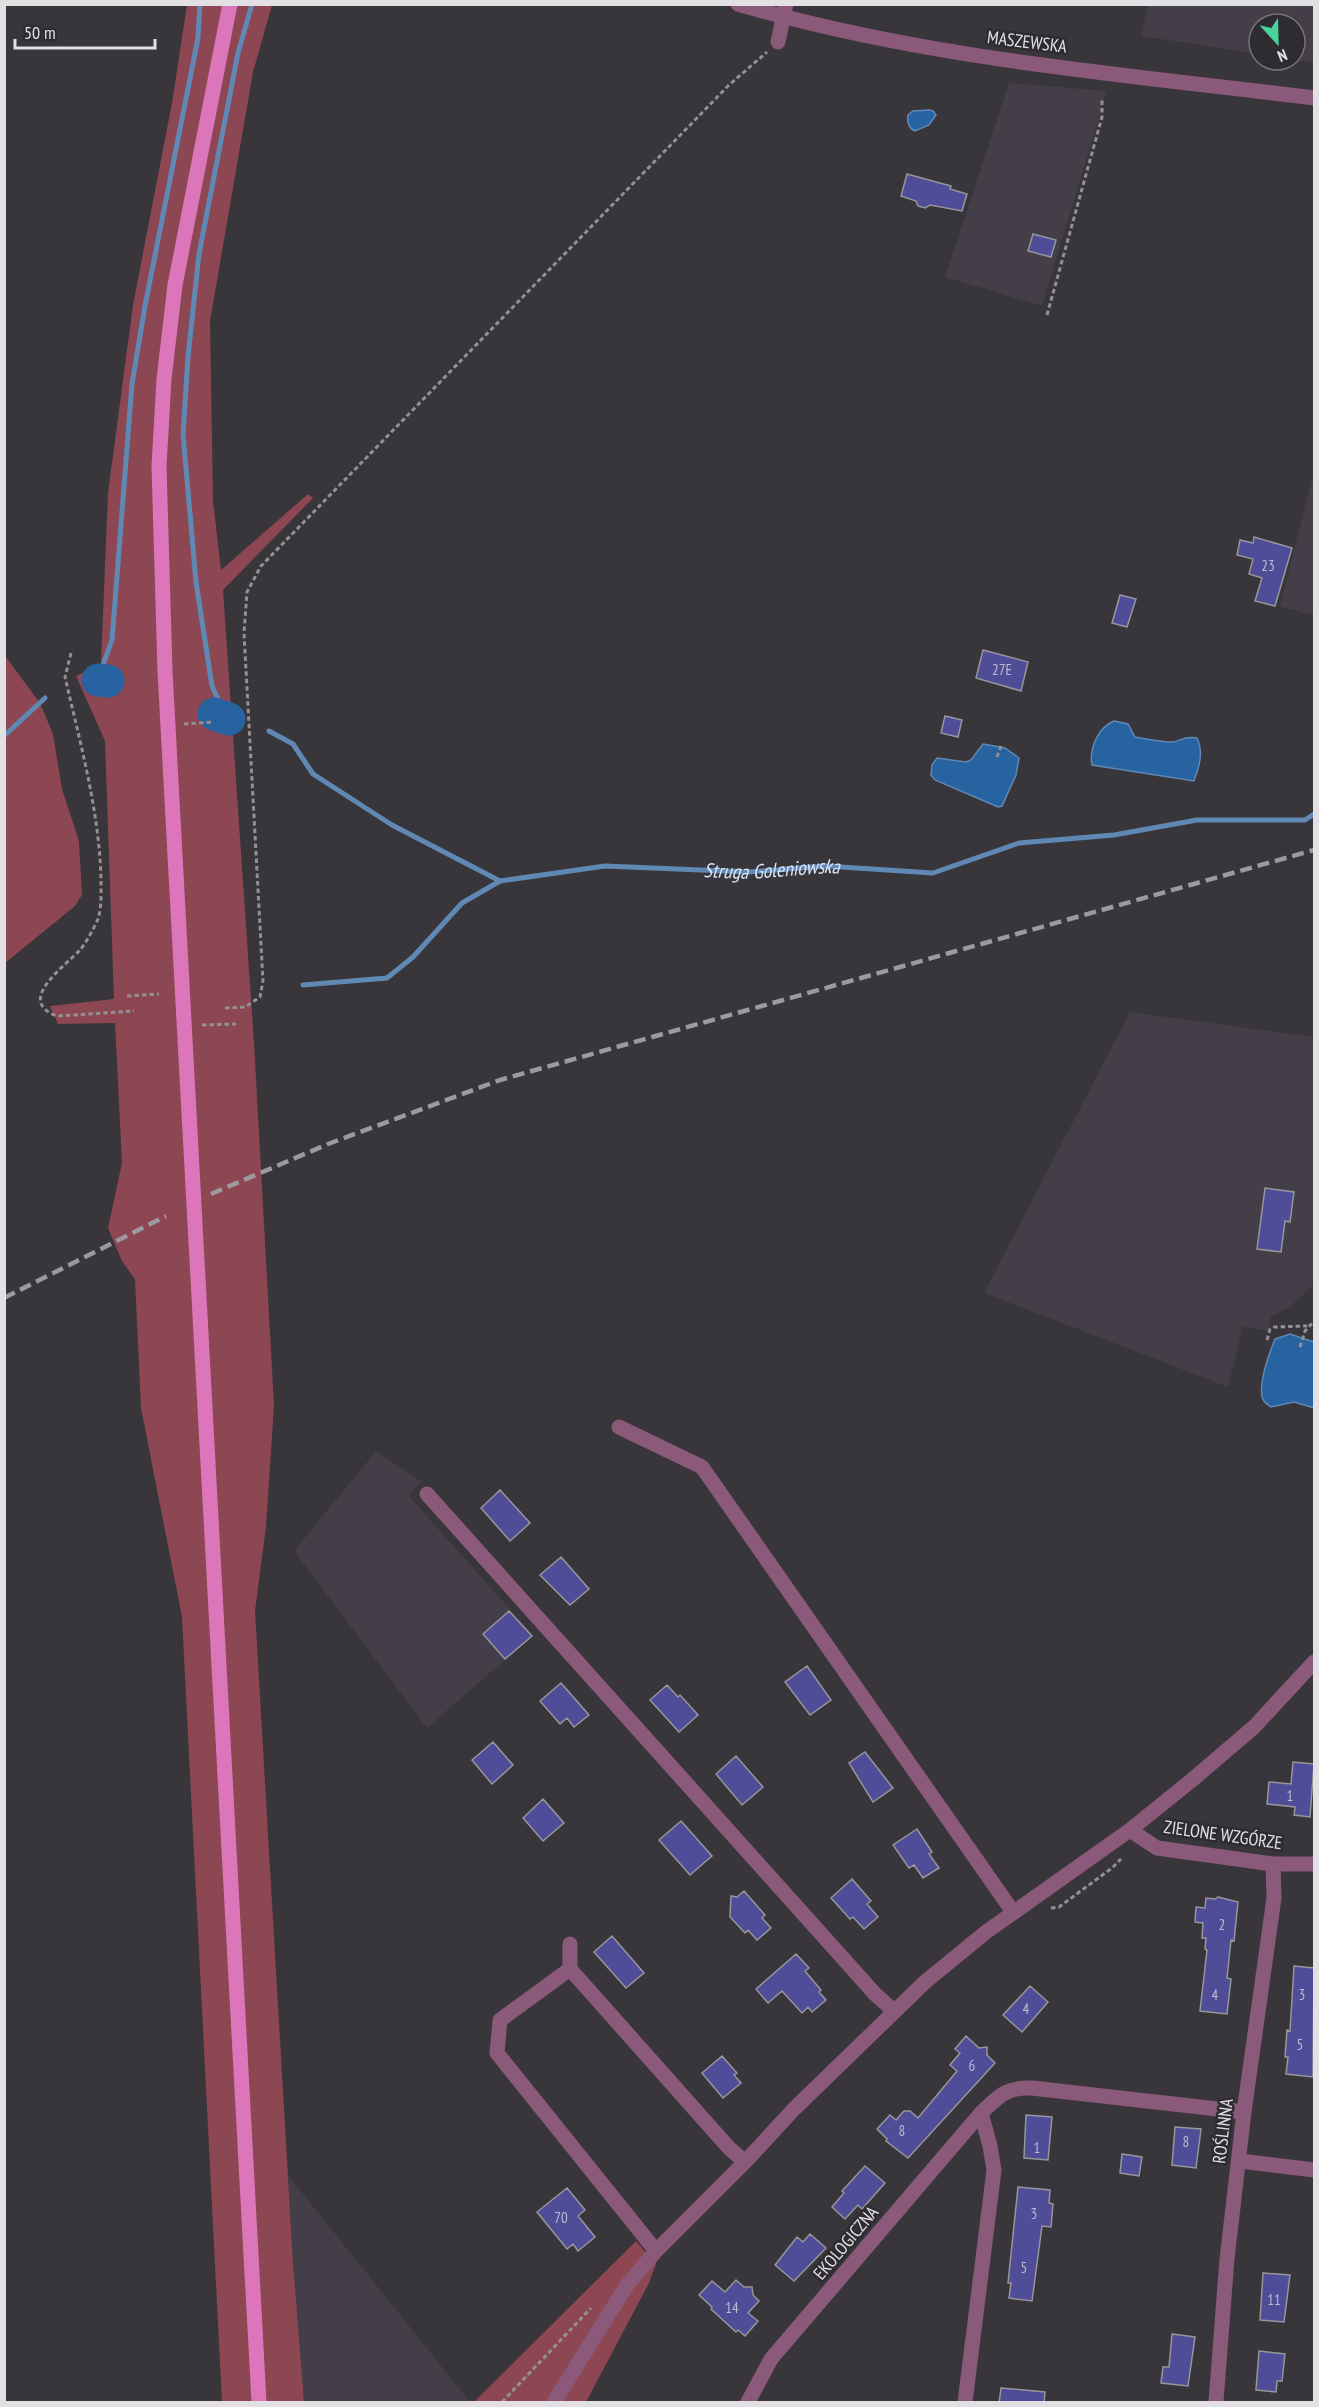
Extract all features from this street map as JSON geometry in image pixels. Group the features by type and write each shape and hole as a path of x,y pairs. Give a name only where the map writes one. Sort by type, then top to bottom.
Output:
{"main road":[{"path":"229,7 175,285 164,379 159,466 165,671 259,2403"}],"street":[{"name":"MASZEWSKA","path":"738,4 785,11 916,46 992,58 1314,98"},
{"path":"778,42 785,11"},
{"path":"619,1427 702,1467 1013,1912"},
{"path":"428,1494 868,1986 894,2011"},
{"path":"554,2403 627,2285 656,2251 794,2109 894,2011 938,1971 1013,1912 1131,1830 1192,1780 1254,1727 1314,1662"},
{"name":"ZIELONE WZGÓRZE","path":"1131,1830 1157,1848 1273,1864 1314,1864"},
{"name":"ROŚLINNA","path":"1216,2403 1227,2259 1244,2112 1275,1898 1273,1864"},
{"path":"570,1944 570,1969 729,2148 745,2162"},
{"path":"570,1969 500,2020 497,2053 656,2251"},
{"name":"EKOLOGICZNA","path":"748,2403 771,2359 981,2113 999,2096 1014,2087 1244,2112"},
{"path":"965,2403 994,2170 981,2113"},
{"path":"1240,2161 1314,2170"}],"path":[{"path":"225,1008 245,1007 260,997 263,981 244,633 247,592 261,566 729,86 778,42"},
{"path":"1047,315 1102,117 1102,99"},
{"path":"71,653 65,676 100,846 101,898 98,919 81,949 61,967 43,989 39,1005 46,1012 57,1016 134,1011"},
{"path":"179,724 213,723"},
{"path":"997,757 1001,746"},
{"path":"127,996 159,994"},
{"path":"202,1026 236,1024"},
{"path":"1267,1340 1270,1329 1274,1327 1307,1326 1314,1321"},
{"path":"1300,1347 1307,1326"},
{"path":"1050,1908 1059,1906 1068,1900 1112,1868 1127,1853"}],"shaded area":[{"path":"187,5 272,5 253,72 210,321 213,501 221,570 308,494 313,498 223,590 254,1043 274,1405 266,1526 255,1611 293,2263 304,2402 222,2402 182,1617 141,1408 135,1279 122,1261 108,1228 122,1163 115,1023 58,1024 50,1006 114,999 105,741 76,676 101,664 108,493 133,305 172,103"},
{"path":"1148,5 1314,5 1314,63 1307,62 1307,12 1247,12 1247,52 1141,36"},
{"path":"1009,83 1107,91 1042,306 945,277"},
{"path":"1314,470 1314,616 1280,606"},
{"path":"5,656 40,703 53,734 62,789 79,841 82,895 75,906 5,963"},
{"path":"1130,1012 1314,1037 1314,1276 1312,1286 1290,1307 1271,1317 1268,1331 1243,1326 1228,1387 984,1293"},
{"path":"376,1451 421,1481 409,1496 533,1635 427,1728 294,1551"},
{"path":"288,2175 470,2402 301,2402"},
{"path":"636,2241 656,2264 649,2283 586,2402 474,2402"}],"water":[{"path":"929,110 936,115 929,125 915,131 909,126 908,115 913,111"},
{"path":"1114,721 1128,724 1135,737 1169,742 1197,738 1200,754 1194,781 1092,765 1093,746 1099,733"},
{"path":"983,744 1005,748 1019,758 1016,775 1002,806 998,807 935,780 931,775 932,765 937,758 966,762 971,760"},
{"path":"1290,1334 1314,1342 1314,1408 1294,1402 1271,1407 1263,1399 1261,1391 1263,1376 1275,1339"}],"building":[{"path":"907,174 951,186 950,189 967,194 962,211 930,205 925,208 918,206 916,201 901,196"},
{"path":"1033,234 1056,240 1051,257 1028,251"},
{"path":"1254,537 1292,548 1275,606 1255,601 1262,578 1249,574 1253,559 1237,555 1240,540 1253,543"},
{"path":"1120,595 1136,599 1127,627 1112,623"},
{"path":"983,650 1028,662 1021,691 976,678"},
{"path":"945,716 962,720 958,737 941,733"},
{"path":"1265,1188 1294,1192 1290,1222 1285,1221 1281,1252 1257,1249"},
{"path":"500,1490 530,1523 510,1541 481,1508"},
{"path":"561,1557 589,1589 570,1605 540,1575"},
{"path":"509,1611 532,1636 505,1659 483,1634"},
{"path":"807,1666 831,1700 810,1715 785,1682"},
{"path":"561,1683 589,1715 574,1727 567,1718 560,1724 540,1701"},
{"path":"667,1685 678,1697 680,1695 698,1715 679,1732 650,1700"},
{"path":"493,1742 513,1765 492,1784 472,1760"},
{"path":"865,1752 893,1788 873,1802 849,1763"},
{"path":"736,1756 763,1787 742,1805 716,1774"},
{"path":"1293,1762 1314,1764 1310,1817 1294,1815 1295,1807 1267,1804 1269,1782 1291,1784"},
{"path":"543,1799 564,1823 543,1841 523,1818"},
{"path":"681,1821 712,1856 690,1875 659,1840"},
{"path":"917,1829 932,1852 929,1854 939,1868 923,1878 914,1865 909,1868 893,1845"},
{"path":"852,1879 871,1901 867,1904 878,1917 864,1929 853,1917 850,1919 831,1898"},
{"path":"744,1891 765,1915 762,1918 771,1928 757,1940 748,1930 745,1933 730,1917 731,1896 737,1897"},
{"path":"1218,1897 1238,1902 1227,1978 1231,1979 1227,2014 1200,2011 1207,1950 1205,1949 1206,1938 1202,1938 1203,1923 1195,1922 1196,1907 1205,1908 1206,1898"},
{"path":"612,1936 644,1973 626,1988 594,1952"},
{"path":"796,1954 809,1968 805,1971 821,1990 819,1992 826,2000 812,2012 808,2007 802,2013 782,1991 768,2003 756,1989"},
{"path":"1294,1966 1314,1968 1313,2077 1286,2074 1287,2030 1290,2031"},
{"path":"1030,1986 1048,2002 1022,2032 1003,2015"},
{"path":"966,2036 979,2048 987,2047 987,2055 995,2063 908,2158 886,2141 887,2139 877,2129 890,2115 896,2120 904,2111 910,2111 918,2118 957,2071 950,2065 960,2053 955,2049"},
{"path":"722,2056 737,2073 734,2075 741,2083 723,2098 702,2073"},
{"path":"1026,2115 1052,2117 1048,2160 1024,2158"},
{"path":"1175,2127 1201,2129 1196,2168 1172,2165"},
{"path":"1122,2154 1142,2157 1139,2176 1120,2173"},
{"path":"865,2166 885,2183 862,2209 858,2205 845,2219 832,2207 844,2193 842,2191"},
{"path":"1018,2187 1050,2190 1049,2203 1053,2204 1051,2227 1042,2226 1032,2301 1009,2298 1011,2283 1008,2283"},
{"path":"567,2188 585,2210 578,2216 595,2237 578,2251 573,2244 567,2249 537,2212"},
{"path":"810,2234 826,2248 794,2281 775,2265 797,2237 803,2242"},
{"path":"1263,2273 1290,2275 1284,2322 1260,2320"},
{"path":"736,2280 744,2287 752,2287 753,2295 759,2301 748,2313 758,2321 745,2336 738,2330 736,2332 699,2295 712,2281 725,2292"},
{"path":"1172,2334 1195,2337 1188,2386 1161,2383 1163,2367 1169,2367"},
{"path":"1259,2351 1285,2354 1282,2381 1277,2381 1276,2392 1256,2390"},
{"path":"1001,2388 1045,2392 1044,2403 999,2403"}],"waterway":[{"path":"104,680 102,668 112,640 132,384 145,306 198,38 200,4"},
{"path":"220,716 222,708 212,686 196,582 183,434 188,357 199,254 238,53 252,4"},
{"name":"Struga Goleniowska","path":"98,680 108,681"},
{"name":"Struga Goleniowska","path":"4,736 45,698"},
{"name":"Struga Goleniowska","path":"214,714 229,719"},
{"name":"Struga Goleniowska","path":"269,731 293,744 313,774 392,825 500,881 605,866 749,872 826,866 933,873 1019,843 1114,835 1197,820 1305,820 1314,814"},
{"path":"303,985 387,978 413,957 462,903 500,881"}],"railway":[{"path":"211,1194 328,1144 500,1080 1314,850"},
{"path":"4,1298 166,1216"}]}
